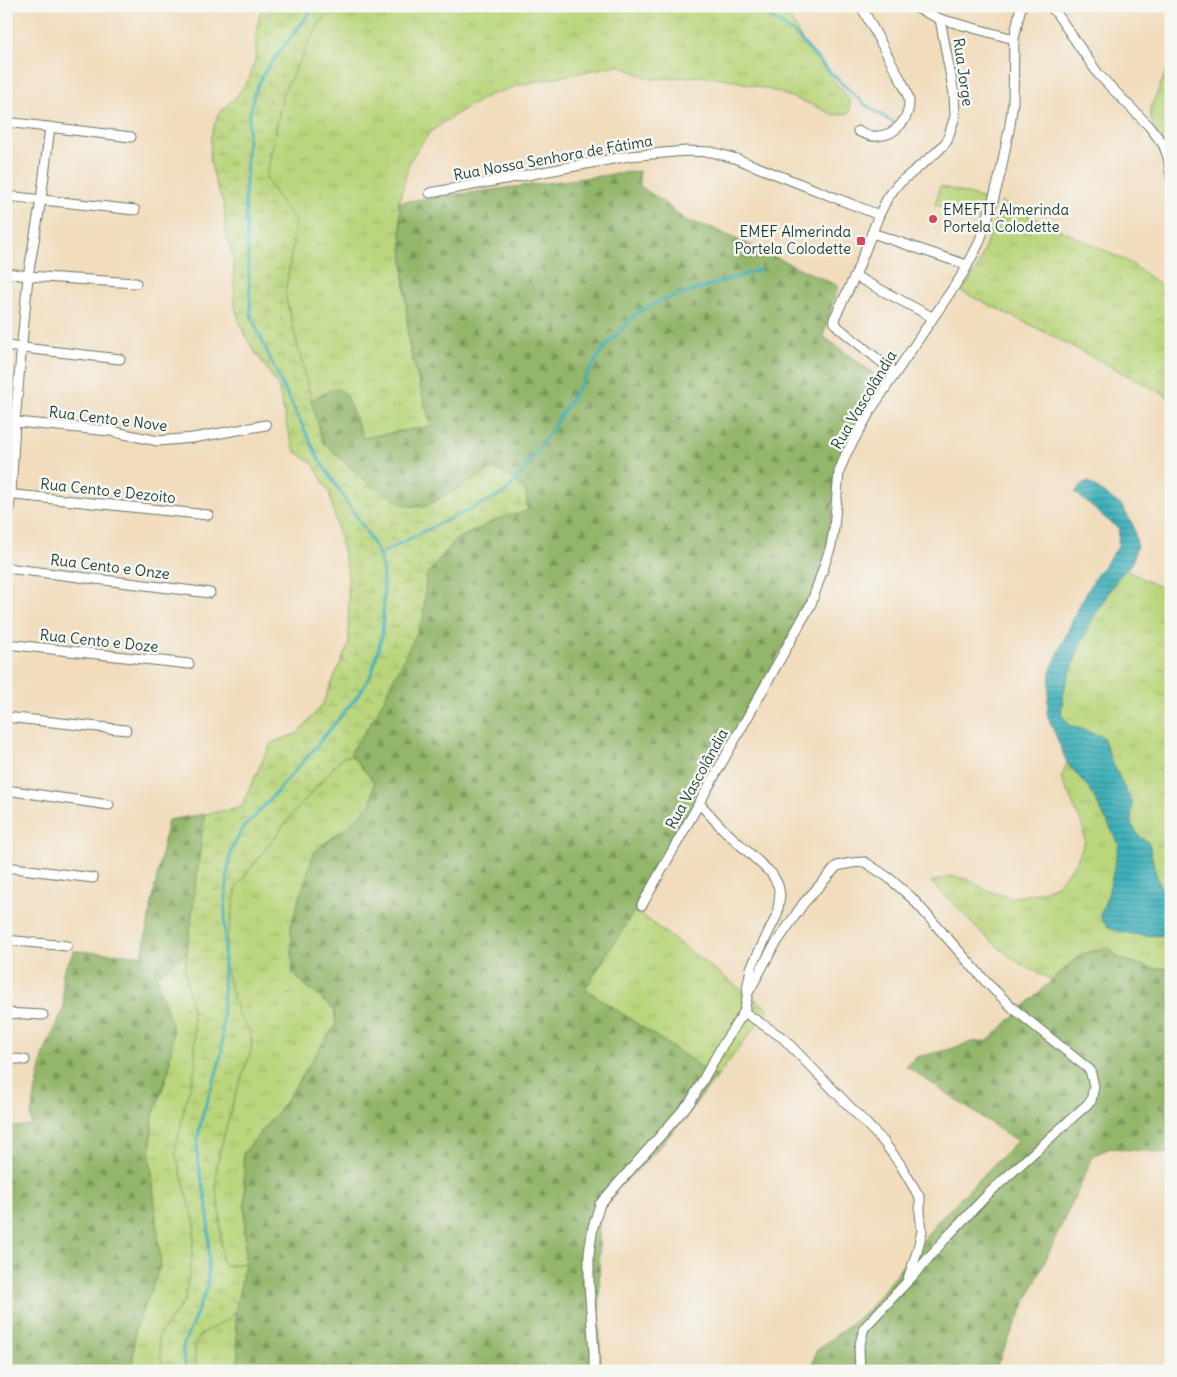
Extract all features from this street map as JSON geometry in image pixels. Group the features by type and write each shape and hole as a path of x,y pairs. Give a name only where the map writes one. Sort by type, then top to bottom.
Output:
{"street":[{"path":"858,131 878,136 888,134 897,129 904,121 909,101 902,82 861,6"},
{"path":"912,6 940,19 1014,39"},
{"name":"Rua Vascolândia","path":"642,905 811,604 831,546 838,472 842,463 872,408 967,265 979,243 1000,175 1013,102 1014,39 1021,6"},
{"path":"1050,6 1099,75 1149,126 1163,144 1168,157 1171,177"},
{"name":"Rua Jorge","path":"895,373 834,323 886,199 898,184 938,151 947,141 952,127 955,116 954,94 940,19"},
{"path":"6,122 131,137"},
{"path":"6,530 11,422 22,348 28,276 41,200 50,127"},
{"name":"Rua Nossa Senhora de Fátima","path":"430,194 629,156 686,151 712,152 737,159 879,215"},
{"path":"6,196 135,210"},
{"path":"872,233 967,265"},
{"path":"6,273 136,283"},
{"path":"855,276 932,317"},
{"path":"6,346 120,359"},
{"name":"Rua Cento e Nove","path":"11,422 110,431 158,440 193,438 266,424"},
{"name":"Rua Cento e Dezoito","path":"8,494 208,515"},
{"name":"Rua Cento e Onze","path":"6,568 210,594"},
{"name":"Rua Cento e Doze","path":"6,644 189,664"},
{"path":"6,717 126,730"},
{"path":"6,790 108,805"},
{"path":"594,1371 589,1253 593,1227 600,1204 691,1102 722,1046 744,1012 751,968 777,915 780,895 778,885 772,874 699,803"},
{"path":"748,993 771,951 803,904 837,866 865,862 889,878 912,898 987,983 1014,1009 1090,1070 1094,1086 1091,1102 990,1192 944,1239 864,1328 859,1348 860,1371"},
{"path":"6,867 93,878"},
{"path":"6,940 68,946"},
{"path":"744,1012 783,1038 883,1141 900,1164 920,1198 922,1231 907,1282"},
{"path":"6,1013 43,1015"},
{"path":"6,1058 25,1060"}],"green space":[{"path":"265,6 350,6 322,18 283,93 266,178 282,204 296,221 285,295 323,443 370,485 407,506 425,507 493,469 514,479 526,493 527,511 500,518 455,540 426,576 423,620 377,713 350,753 352,756 344,756 292,815 237,886 223,961 238,1014 249,1030 252,1042 217,1162 216,1190 220,1214 222,1264 245,1263 235,1312 227,1320 201,1334 195,1345 196,1371 163,1371 158,1337 185,1300 192,1258 195,1223 175,1152 196,1064 193,1017 185,970 205,814 240,808 271,743 298,733 322,705 349,644 348,573 329,492 313,464 295,451 288,431 278,386 242,329 235,307 233,257 226,234 224,205 210,160 211,136 218,114 235,98 249,79 256,57 256,35 260,13"},
{"path":"350,6 784,6 803,42 850,100 850,113 834,115 774,91 728,79 700,76 650,79 618,65 528,83 489,95 459,112 430,132 410,160 399,202 409,346 431,426 363,438 344,393 335,388 311,400 285,295 296,221 282,204 266,178 283,93 322,18"},
{"path":"1171,61 1171,140 1161,143 1152,127 1150,109"},
{"path":"639,171 640,186 685,220 710,227 838,286 823,336 885,382 835,470 831,531 813,593 635,910 585,989 717,1077 648,1159 599,1202 600,1371 239,1371 235,1312 245,1263 243,1154 286,1101 336,1024 334,1010 293,974 291,925 314,852 348,826 371,805 374,782 350,753 377,713 423,620 426,576 455,540 500,518 527,511 493,469 425,507 406,506 370,485 323,443 311,400 335,388 345,393 363,438 431,426 409,346 399,202"},
{"path":"940,186 985,199 979,217 935,205"},
{"path":"1001,202 1127,261 1171,292 1171,398 1033,326 962,292 978,267"},
{"path":"1126,570 1171,593 1171,903 1159,882 1149,843 1139,836 1131,824 1132,803 1111,760 1103,737 1069,725 1061,713 1065,686 1081,643 1094,616 1117,579"},
{"path":"344,756 352,756 374,782 371,805 348,826 321,846 291,925 293,974 334,1010 336,1024 286,1101 243,1154 245,1263 222,1264 220,1214 216,1190 217,1162 252,1042 249,1030 238,1014 223,961 237,886 292,815"},
{"path":"1067,763 1089,788 1119,844 1108,895 1100,916 1166,936 1171,933 1171,968 1155,969 1117,958 1109,947 1081,954 1052,980 1022,965 997,946 974,926 931,882 952,876 970,880 985,890 1011,898 1037,893 1057,885 1077,861 1085,841 1082,824 1061,778"},
{"path":"205,814 187,952 156,976 173,1031 169,1069 153,1116 150,1155 161,1265 135,1330 134,1371 6,1371 6,1128 31,1125 31,1114 44,1053 64,1008 62,974 74,951 142,955 168,820"},
{"path":"635,910 769,1009 717,1077 585,989"},
{"path":"1109,947 1117,958 1155,969 1171,968 1171,1154 1111,1148 1094,1155 994,1371 811,1371 816,1351 868,1310 938,1221 1017,1141 906,1066 917,1057 972,1042 988,1041 1082,954"},
{"path":"187,952 185,970 193,1017 196,1064 175,1152 195,1223 192,1258 185,1300 158,1337 163,1371 134,1371 135,1330 153,1284 155,1213 150,1155 153,1116 169,1069 173,1031 156,976"},
{"path":"235,1312 239,1371 196,1371 195,1345 201,1334 227,1320"}],"water":[{"path":"1087,481 1122,506 1133,525 1137,544 1132,564 1117,579 1094,616 1081,643 1065,686 1061,713 1069,725 1103,737 1111,760 1132,803 1131,824 1139,836 1149,843 1159,882 1171,903 1171,933 1165,935 1148,936 1112,929 1104,923 1100,916 1108,895 1119,844 1089,788 1067,763 1047,714 1050,672 1076,612 1096,576 1118,547 1119,528 1075,492"}],"waterway":[{"path":"187,1371 183,1346 207,1288 208,1278 208,1213 197,1147 202,1116 217,1072 222,1050 225,906 229,859 243,828 308,756 359,694 372,673 382,635 384,592 382,565 379,555 366,531 320,461 251,316 245,199 249,117 254,94 265,71 315,6"},
{"path":"753,6 794,33 826,68 863,103 897,125"},
{"path":"379,555 507,491 531,461 604,348 637,313 663,300 759,270"}],"place":[{"name":"EMEFTI Almerinda Portela Colodette","path":"933,219"},
{"name":"EMEF Almerinda Portela Colodette","path":"861,241"}]}
